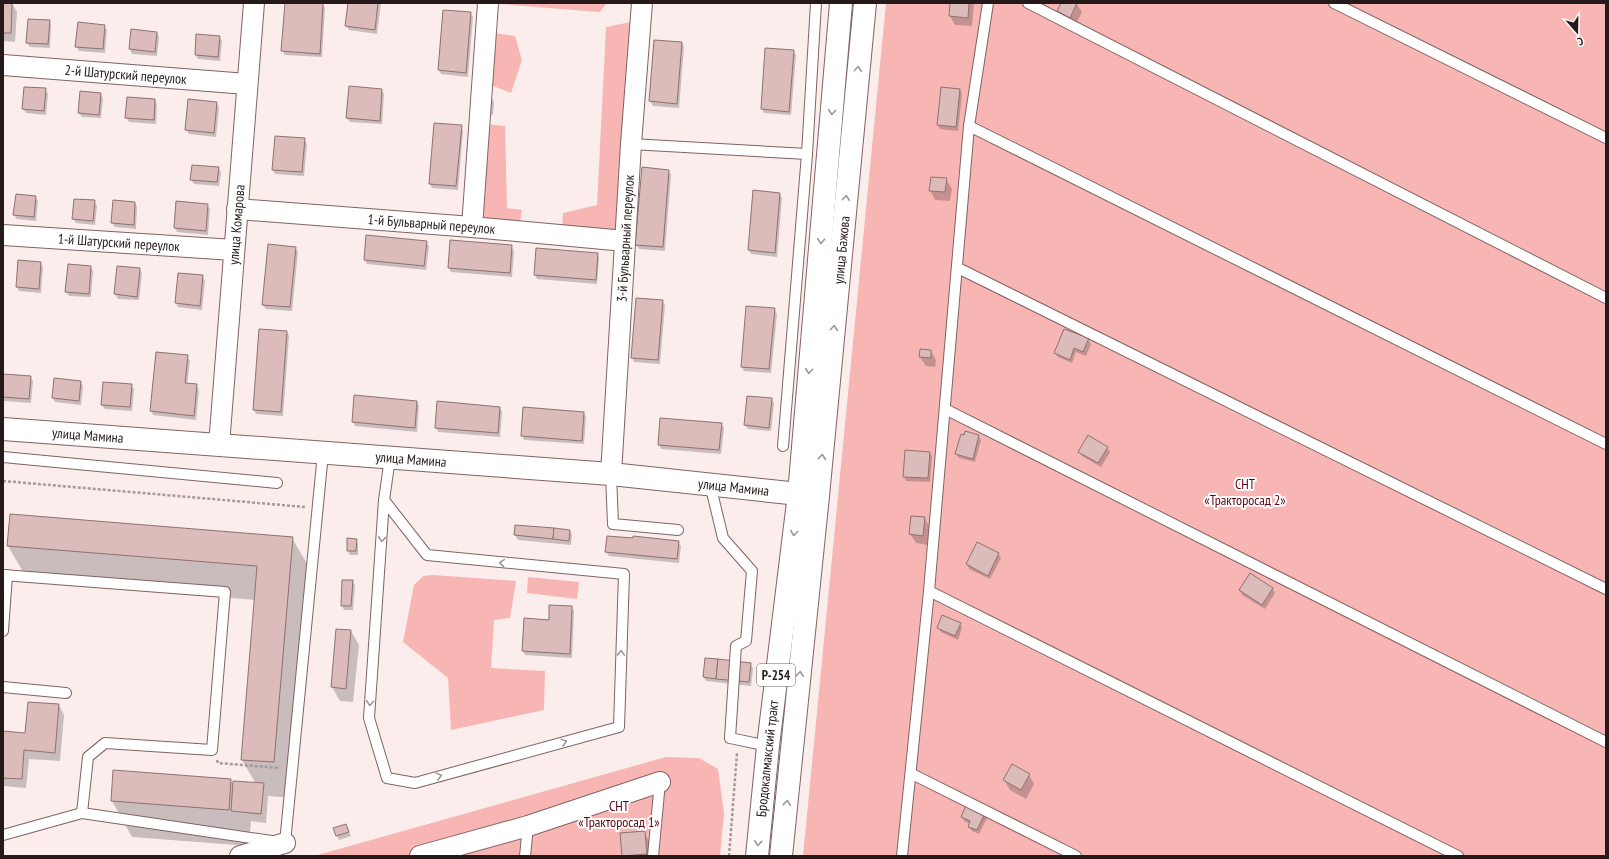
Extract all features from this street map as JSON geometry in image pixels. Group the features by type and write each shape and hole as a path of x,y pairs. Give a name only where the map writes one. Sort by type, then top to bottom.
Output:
{"main road":[{"name":"улица Бажова","path":"808,495 841,3"},
{"name":"улица Бажова","path":"808,495 864,3"},
{"name":"улица Мамина","path":"3,429 611,474 808,495"},
{"name":"Бродокалмакский тракт","path":"757,856 768,746 808,495"},
{"name":"Бродокалмакский тракт","path":"781,856 808,495"}],"street":[{"name":"улица Комарова","path":"219,445 254,3"},
{"path":"472,227 488,3"},
{"name":"3-й Бульварный переулок","path":"611,474 631,144 642,3"},
{"name":"2-й Шатурский переулок","path":"3,65 248,84"},
{"name":"1-й Бульварный переулок","path":"238,209 472,227 625,241"},
{"name":"1-й Шатурский переулок","path":"3,235 234,250"},
{"path":"420,856 528,826 660,782"},
{"path":"240,856 286,843"}],"lane":[{"path":"783,446 807,154 816,3"},
{"path":"902,856 912,774 970,126 988,3"},
{"path":"1028,3 1606,298"},
{"path":"1334,3 1606,138"},
{"path":"970,126 1606,444"},
{"path":"631,144 807,154"},
{"path":"958,268 1606,589"},
{"path":"945,409 1606,742"},
{"path":"3,835 82,813 286,843 323,453"},
{"path":"3,458 277,483"},
{"path":"384,500 427,555 624,574 619,727 415,783 387,778 369,718 384,500 390,458"},
{"path":"611,474 613,524 678,530"},
{"path":"710,484 723,538 752,571 746,641 736,646 730,738 768,746"},
{"path":"3,631 5,575 225,592 212,750 105,743 88,757 82,813"},
{"path":"929,591 1458,856"},
{"path":"3,687 66,693"},
{"path":"912,774 1076,856"},
{"path":"653,856 660,782"},
{"path":"526,856 528,826"}],"path":[{"path":"3,481 317,508"},
{"path":"729,856 736,786 738,740"},
{"path":"212,750 218,763 292,769"}],"green space":[{"path":"500,3 607,3 600,12"},
{"name":"СНТ «Тракторосад 2»","path":"886,3 1606,3 1606,856 803,856"},
{"path":"631,22 619,231 562,228 563,213 597,205 606,27"},
{"path":"494,33 515,36 522,60 511,93 488,84"},
{"path":"485,124 505,126 507,208 522,210 520,223 479,220"},
{"path":"433,575 516,581 510,618 494,620 491,668 545,671 544,710 451,730 448,678 403,642 414,585 423,576"},
{"path":"528,577 579,582 577,599 527,593"},
{"name":"СНТ «Тракторосад 1»","path":"666,757 699,758 718,769 724,813 720,856 314,856"}],"building":[{"path":"3,3 12,3 11,33 3,33"},
{"path":"285,3 323,3 320,54 281,51"},
{"path":"348,3 378,3 375,30 345,26"},
{"path":"950,3 969,3 968,18 949,16"},
{"path":"1061,3 1077,3 1070,18 1057,11"},
{"path":"443,10 471,12 466,73 438,70"},
{"path":"28,19 50,20 48,44 26,43"},
{"path":"78,22 105,25 103,49 75,47"},
{"path":"131,29 157,32 155,52 129,49"},
{"path":"196,34 220,36 218,57 195,55"},
{"path":"654,40 682,42 677,104 649,101"},
{"path":"765,48 794,50 789,112 761,109"},
{"path":"349,86 382,89 380,121 346,118"},
{"path":"24,87 46,88 44,111 22,109"},
{"path":"941,87 960,89 956,127 937,125"},
{"path":"80,91 101,93 99,115 78,113"},
{"path":"127,97 155,99 154,120 125,118"},
{"path":"188,99 217,102 214,133 185,130"},
{"path":"434,123 462,125 456,186 429,184"},
{"path":"275,136 305,138 302,172 272,170"},
{"path":"192,165 219,167 217,182 190,180"},
{"path":"642,167 669,170 663,247 635,245"},
{"path":"931,177 947,178 945,192 929,191"},
{"path":"753,190 780,193 775,253 748,250"},
{"path":"16,194 36,196 34,217 13,215"},
{"path":"74,199 95,200 93,221 72,219"},
{"path":"113,200 135,202 134,225 111,223"},
{"path":"176,201 208,204 206,231 174,228"},
{"path":"366,235 427,241 424,266 364,260"},
{"path":"450,240 512,245 510,273 448,268"},
{"path":"268,244 296,247 290,307 262,305"},
{"path":"536,248 598,253 596,280 534,275"},
{"path":"18,260 41,262 39,289 16,287"},
{"path":"68,264 91,266 89,294 65,292"},
{"path":"117,266 140,268 137,297 114,294"},
{"path":"178,273 203,275 200,306 175,303"},
{"path":"636,298 663,300 658,360 631,358"},
{"path":"746,306 775,308 769,369 741,367"},
{"path":"259,329 287,331 281,412 253,410"},
{"path":"1064,329 1089,338 1083,352 1074,348 1070,360 1054,353"},
{"path":"920,349 931,350 931,358 919,357"},
{"path":"156,352 188,355 185,383 197,384 194,416 150,411"},
{"path":"3,374 31,376 29,399 3,397"},
{"path":"54,378 81,381 79,401 52,398"},
{"path":"103,382 132,384 130,407 101,405"},
{"path":"354,395 417,401 415,428 352,422"},
{"path":"747,396 772,398 769,428 744,425"},
{"path":"437,401 500,407 498,433 435,428"},
{"path":"523,407 584,412 582,441 521,436"},
{"path":"660,418 722,423 719,450 658,445"},
{"path":"965,431 979,435 973,459 955,454 961,434 964,435"},
{"path":"1088,435 1108,447 1098,463 1078,452"},
{"path":"905,450 930,452 928,478 903,477"},
{"path":"10,514 293,537 274,762 241,760 257,566 7,546"},
{"path":"911,516 925,517 923,536 909,534"},
{"path":"515,525 554,528 553,539 514,535"},
{"path":"554,528 570,530 569,541 553,539"},
{"path":"607,536 633,538 633,536 679,541 677,559 605,552"},
{"path":"347,538 357,539 356,551 347,551"},
{"path":"977,542 999,553 988,576 966,564"},
{"path":"1250,573 1273,588 1262,605 1239,590"},
{"path":"342,580 353,580 351,606 341,606"},
{"path":"549,605 572,606 570,654 522,651 524,618 549,620"},
{"path":"942,615 961,623 955,636 937,628"},
{"path":"336,629 351,630 346,689 331,687"},
{"path":"705,658 718,659 716,679 703,677"},
{"path":"718,659 751,663 749,682 716,679"},
{"path":"28,702 59,704 55,753 24,750 22,779 3,778 3,731 25,733"},
{"path":"1012,764 1030,774 1021,790 1003,780"},
{"path":"113,770 231,779 229,810 111,801"},
{"path":"233,781 264,783 261,814 231,811"},
{"path":"967,803 986,811 977,830 968,827 970,821 961,817"},
{"path":"346,824 349,832 336,836 333,828"},
{"path":"645,831 647,854 622,856 620,833"}]}
